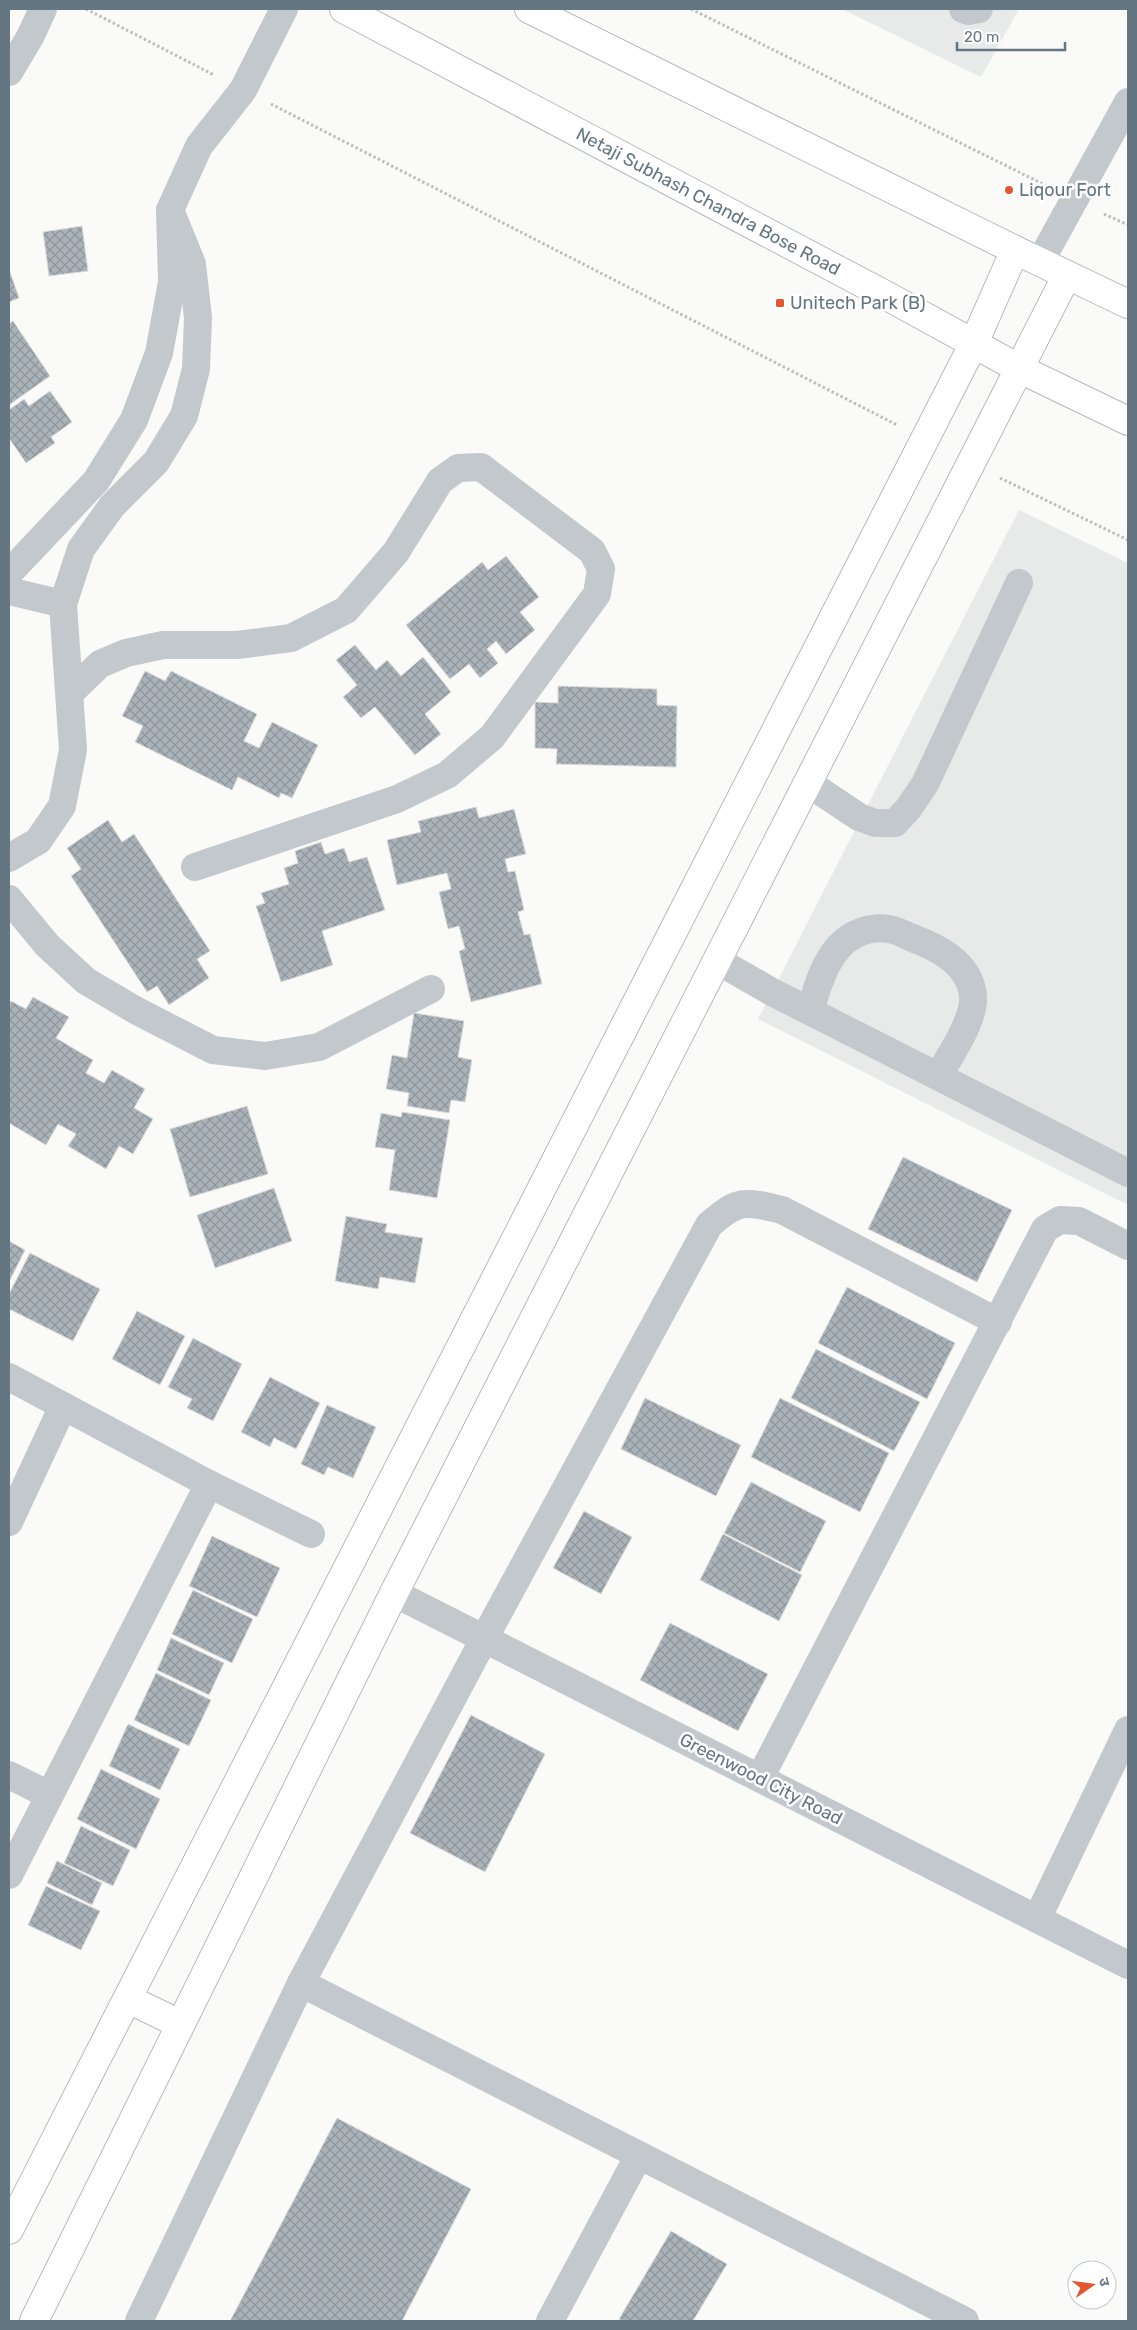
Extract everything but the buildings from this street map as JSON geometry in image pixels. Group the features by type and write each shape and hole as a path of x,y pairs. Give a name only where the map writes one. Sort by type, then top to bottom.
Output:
{"main road":[{"name":"Netaji Subhash Chandra Bose Road","path":"344,9 1020,369 1128,421"},
{"path":"529,9 557,15 1015,250 1128,304"},
{"path":"9,2230 974,343 1015,250"},
{"path":"34,2321 394,1593 1067,275"},
{"path":"128,1999 180,2024"}],"street":[{"path":"9,72 30,37 43,9"},
{"path":"9,573 96,481 134,420 160,353 172,282 170,210 199,146 244,90 284,9"},
{"path":"963,9 968,11 979,9"},
{"path":"1040,262 1128,102"},
{"path":"9,858 38,841 62,806 73,750 63,604 81,549 112,506 156,462 184,416 194,378 198,318 192,264 170,210"},
{"path":"70,693 100,664 126,653 163,646 237,645 291,638 346,610 396,552 440,481 458,468 481,467 592,551 601,569 597,594 492,737 447,776 397,799 195,867"},
{"path":"808,783 859,817 874,823 895,822 908,809 925,784 1019,583"},
{"path":"9,590 63,604"},
{"path":"9,900 47,945 86,981 137,1011 213,1050 264,1056 319,1047 431,989"},
{"path":"810,1010 825,966 837,950 854,935 874,928 891,929 926,943 952,959 964,970 973,998 966,1027 938,1076"},
{"path":"718,961 772,992 1128,1173"},
{"path":"139,2321 301,1983 484,1639 709,1225 726,1209 750,1202 782,1210 998,1322"},
{"path":"760,1778 1045,1229 1060,1220 1079,1221 1128,1246"},
{"path":"9,1377 209,1484 311,1534"},
{"path":"9,1522 63,1406"},
{"path":"9,1874 209,1484"},
{"name":"Greenwood City Road","path":"394,1593 1128,1965"},
{"path":"1037,1919 1128,1730"},
{"path":"9,1775 49,1795"},
{"path":"301,1983 966,2321"},
{"path":"550,2321 639,2155"}],"path":[{"path":"86,9 925,439"},
{"path":"690,9 1128,225"},
{"path":"1028,491 1128,540"}],"shaded area":[{"path":"842,9 1019,9 981,77"},
{"path":"1019,510 1128,563 1128,1205 758,1019"}],"place":[{"name":"Liqour Fort","path":"1009,190"},
{"name":"Unitech Park (B)","path":"780,303"}]}
